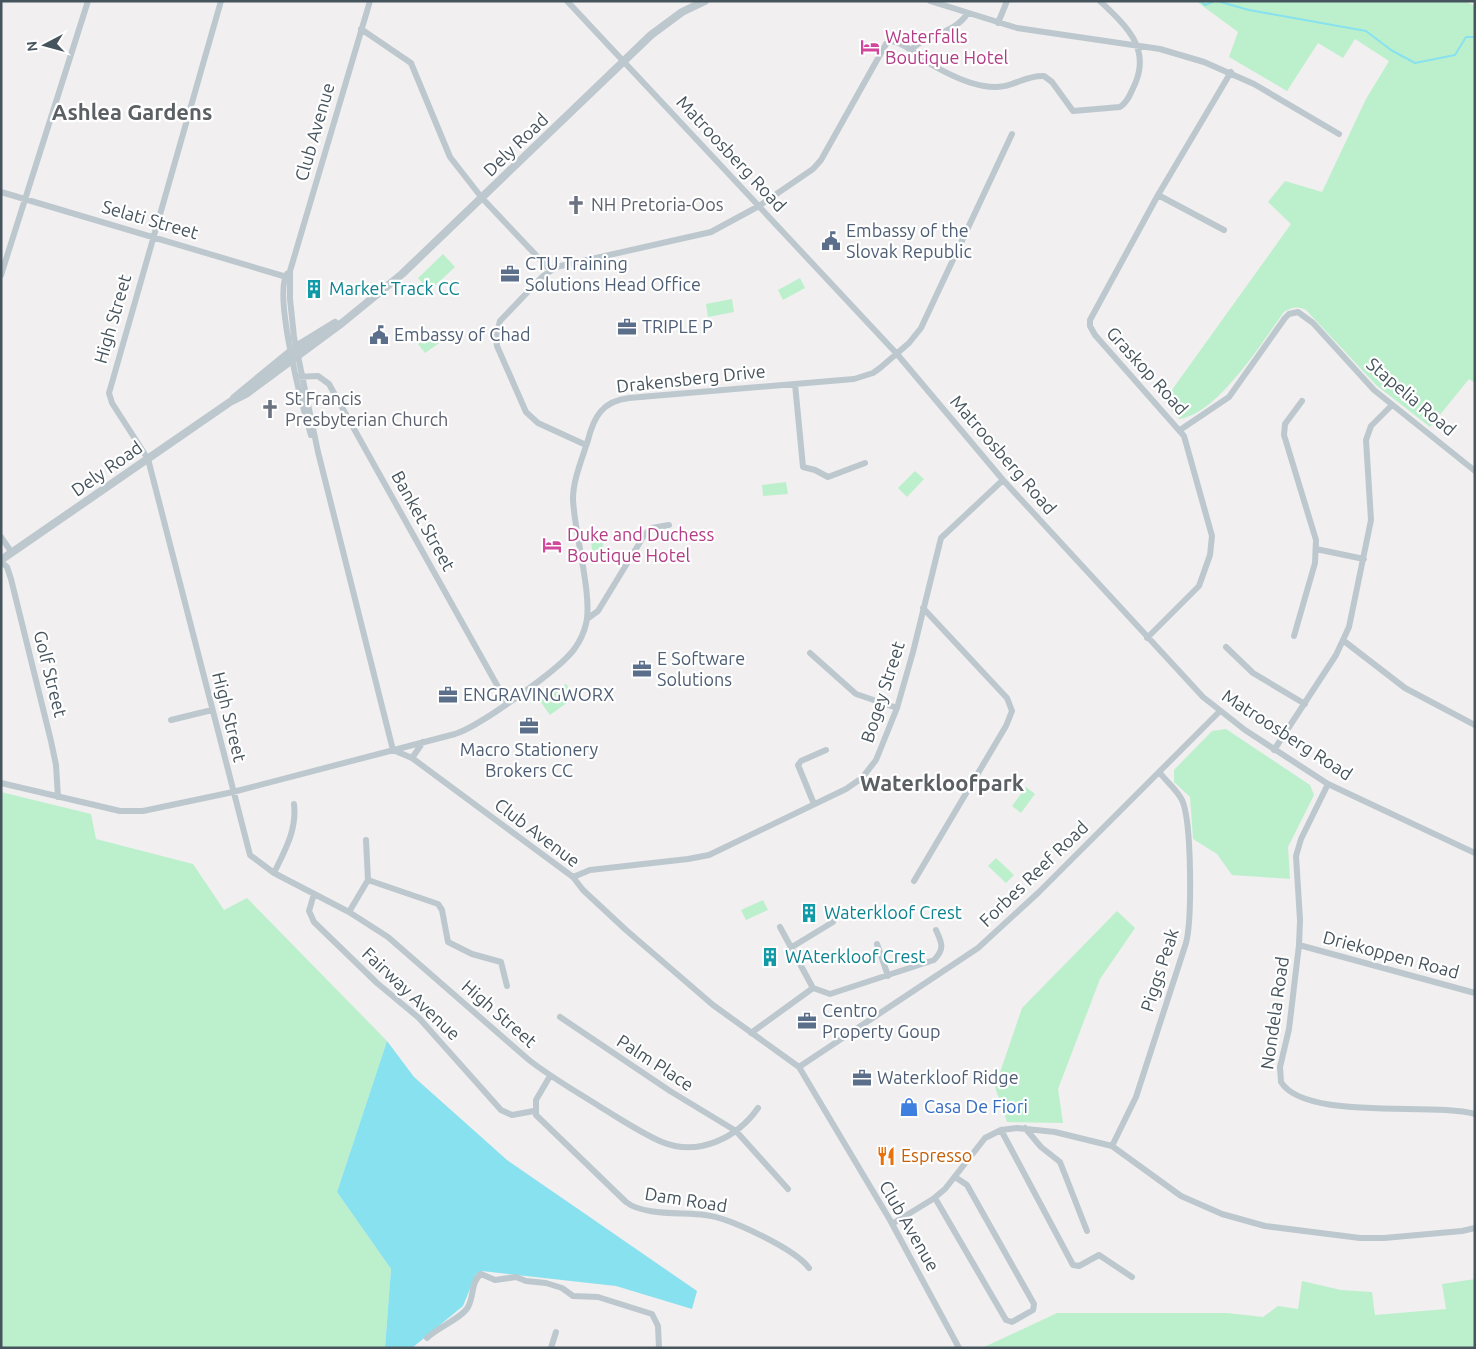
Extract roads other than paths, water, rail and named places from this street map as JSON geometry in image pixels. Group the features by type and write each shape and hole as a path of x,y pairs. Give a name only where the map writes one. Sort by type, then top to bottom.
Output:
{"street":[{"path":"1,275 88,1"},
{"name":"High Street","path":"221,1 108,393 112,404 148,459 250,855 274,873 349,912 388,937 529,1060 550,1076 638,1130 668,1144 702,1146 724,1139 736,1131 749,1121 758,1108"},
{"name":"Club Avenue","path":"370,1 289,275 284,300 303,408 318,452 392,750 412,758 573,877 583,890 626,930 714,1005 799,1067 892,1224 959,1348"},
{"name":"Matroosberg Road","path":"567,1 897,354 1003,480 1147,638 1220,712 1274,750 1328,784 1475,853"},
{"name":"Dely Road","path":"1,561 230,402 246,394 294,353 350,316 402,274 624,60 672,19 705,1"},
{"path":"930,1 998,23 1044,33 1160,50 1230,72 1339,134"},
{"path":"998,23 1007,1"},
{"path":"586,445 553,431 532,418 521,401 496,341 497,329 504,315 550,270 576,260 711,232 759,206 803,177 821,160 886,44 894,41 912,49 923,59 950,74 984,86 1005,87 1032,76 1044,76 1052,82 1073,111 1082,112 1122,106 1130,94 1141,69 1138,46 1123,24 1100,1"},
{"path":"912,49 921,41 958,25 967,14"},
{"path":"361,29 410,63 450,157 482,198 550,270"},
{"name":"Graskop Road","path":"1147,638 1197,590 1203,578 1212,544 1209,524 1188,445 1180,430 1095,335 1090,326 1092,314 1158,195 1230,72"},
{"name":"Drakensberg Drive","path":"1,783 120,811 143,811 233,792 463,732 508,702 570,654 580,638 587,619 586,597 573,498 595,417 605,407 618,399 864,377 873,373 897,354 921,328 1012,134"},
{"name":"Selati Street","path":"1,192 289,275"},
{"path":"1158,195 1224,230"},
{"name":"Stapelia Road","path":"1180,430 1229,397 1285,318 1293,312 1307,317 1392,406 1475,472"},
{"name":"Banket Street","path":"299,377 318,376 329,384 508,702"},
{"path":"795,384 803,467 816,470 828,477 865,464"},
{"path":"1294,636 1315,563 1316,549 1316,540 1284,436 1285,424 1302,401"},
{"path":"1274,750 1344,641 1355,606 1371,520 1366,440 1371,426 1392,406"},
{"name":"Bogey Street","path":"573,877 595,869 700,857 846,789 868,771 883,746 897,708 914,652 941,538 1003,480"},
{"path":"587,619 598,612 645,534 652,528 669,525"},
{"path":"1,536 12,553"},
{"path":"1316,549 1364,559"},
{"name":"Golf Street","path":"1,561 11,578 51,741 56,765 58,797"},
{"path":"914,881 1006,726 1012,711 1007,698 923,608"},
{"path":"1344,641 1405,688 1475,724"},
{"path":"1226,648 1253,673 1305,704"},
{"path":"810,653 856,694 897,708"},
{"path":"171,720 212,710"},
{"name":"Forbes Reef Road","path":"799,1067 978,948 1013,917 1220,712"},
{"path":"412,758 423,742"},
{"path":"814,804 798,765 801,761 826,750"},
{"name":"Piggs Peak","path":"1112,1146 1136,1097 1190,925 1188,842 1184,806 1179,796 1160,773"},
{"name":"Nondela Road","path":"1328,784 1301,839 1296,856 1300,920 1299,945 1291,1019 1280,1067 1281,1082 1284,1088 1291,1093 1314,1101 1344,1106 1379,1109 1453,1109 1475,1114"},
{"path":"274,873 292,836 295,820 294,804"},
{"path":"349,912 368,880 366,840"},
{"path":"368,880 438,904 442,910 448,942 472,954 501,962 507,986"},
{"name":"Fairway Avenue","path":"314,894 309,911 314,922 377,983 419,1018 448,1048 492,1102 501,1110 512,1115 534,1111"},
{"path":"792,947 833,922"},
{"path":"780,927 813,988 830,994 934,960 940,954 943,946 936,930"},
{"path":"877,944 888,976"},
{"name":"Driekoppen Road","path":"1299,945 1475,993"},
{"path":"751,1033 813,988"},
{"name":"Palm Place","path":"560,1017 670,1091 736,1131 788,1188"},
{"path":"534,1111 536,1100 550,1076"},
{"name":"Dam Road","path":"534,1111 540,1121 631,1206 642,1210 721,1218 789,1251 800,1258 809,1268"},
{"path":"1025,1128 1041,1147 1060,1162 1087,1231"},
{"path":"892,1224 935,1198 955,1177 980,1143 989,1135 1001,1130 1025,1128 1056,1132 1112,1146 1181,1196 1222,1214 1265,1226 1352,1237 1384,1238 1462,1231 1475,1228"},
{"path":"1001,1130 1073,1265 1079,1266 1099,1255 1132,1277"},
{"path":"935,1198 1006,1320 1012,1322 1033,1310 1034,1304 967,1185 955,1177"},
{"path":"427,1338 437,1329 463,1313 468,1307 475,1280 481,1274 495,1280 516,1277 526,1281 546,1282 562,1288 573,1296 588,1295 598,1297 652,1314 658,1326 659,1348"},
{"path":"551,1348 556,1332"}],"water":[{"path":"387,1041 414,1077 507,1160 697,1291 692,1309 616,1286 482,1271 476,1274 463,1306 412,1348 385,1348 391,1269 337,1192"}],"waterway":[{"path":"1201,1 1205,5 1215,1"},
{"path":"1217,1 1249,10 1366,31 1391,50 1415,63 1455,55 1466,37 1475,37"}],"place":[{"name":"Waterfalls Boutique Hotel","path":"870,47"},
{"name":"NH Pretoria-Oos","path":"576,205"},
{"name":"Embassy of the Slovak Republic","path":"831,241"},
{"name":"CTU Training Solutions Head Office","path":"510,274"},
{"name":"Market Track CC","path":"314,289"},
{"name":"TRIPLE P","path":"627,327"},
{"name":"Embassy of Chad","path":"379,335"},
{"name":"St Francis Presbyterian Church","path":"270,409"},
{"name":"Duke and Duchess Boutique Hotel","path":"552,545"},
{"name":"E Software Solutions","path":"642,669"},
{"name":"ENGRAVINGWORX","path":"448,695"},
{"name":"Macro Stationery Brokers CC","path":"529,726"},
{"name":"Waterkloof Crest","path":"809,913"},
{"name":"WAterkloof Crest","path":"770,957"},
{"name":"Centro Property Goup","path":"807,1021"},
{"name":"Waterkloof Ridge","path":"862,1078"},
{"name":"Casa De Fiori","path":"909,1107"},
{"name":"Espresso","path":"886,1156"}],"district":[{"name":"Ashlea Gardens","path":"132,112"},
{"name":"Waterkloofpark","path":"942,783"}]}
